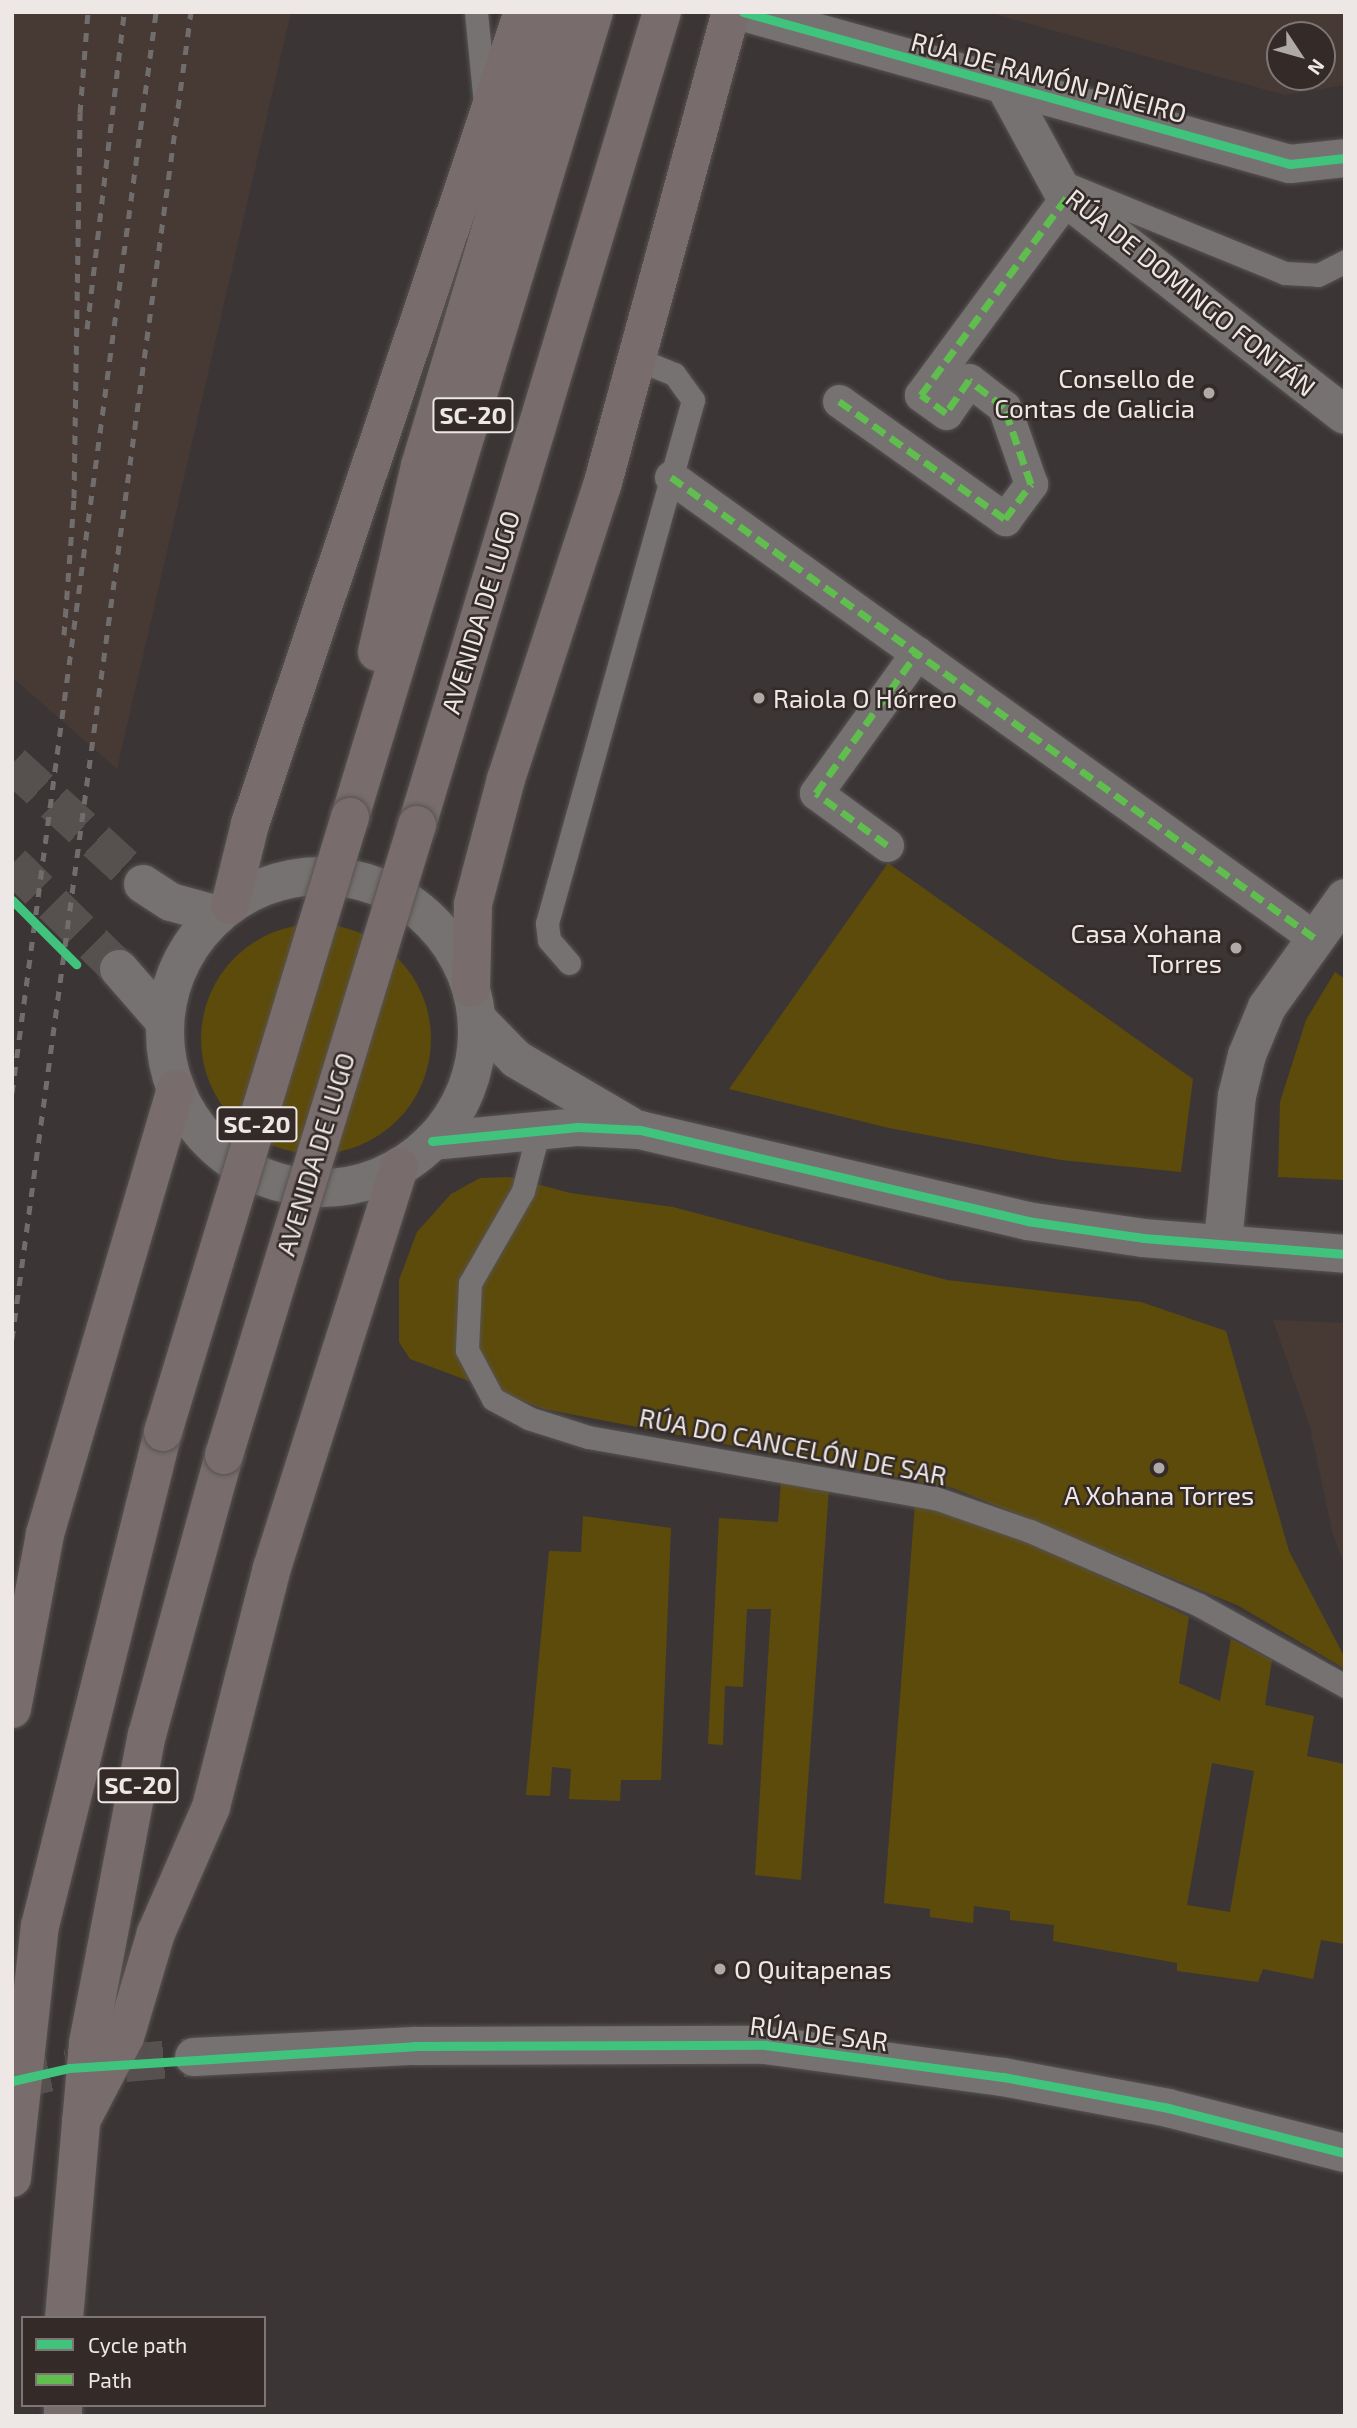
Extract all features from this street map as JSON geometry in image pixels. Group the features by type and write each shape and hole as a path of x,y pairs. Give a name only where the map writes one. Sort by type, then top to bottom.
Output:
{"highway":[{"path":"224,910 250,824 523,12"},
{"path":"350,817 376,657 420,466 555,12"},
{"name":"SC-20","path":"12,2178 40,1926 163,1432 594,12"},
{"name":"AVENIDA DE LUGO","path":"64,2316 88,2043 147,1735 224,1455 662,12"},
{"path":"474,1004 473,904 499,804 602,485 731,12"},
{"path":"12,1709 45,1534 176,1089"},
{"path":"81,2120 125,2037 156,1933 211,1807 272,1568 399,1167"}],"street":[{"name":"RÚA DE RAMÓN PIÑEIRO","path":"743,12 1006,88 1290,164 1345,158"},
{"name":"RÚA DE DOMINGO FONTÁN","path":"1006,88 1060,189 1345,415"},
{"path":"839,401 1005,519 1031,484 1004,407 969,380 946,412 921,395 1060,189"},
{"path":"671,477 1315,938"},
{"path":"887,845 816,793 917,653"},
{"path":"324,875 373,884 416,907 435,923 463,964 474,1004 475,1058 463,1096 432,1140 399,1167 349,1185 295,1185 268,1178 223,1154 190,1118 176,1089 167,1056 165,1022 173,982 185,958 224,910 287,880 324,875"},
{"path":"143,884 171,902 224,910"},
{"path":"1223,1243 1237,1096 1247,1055 1267,1007 1345,898"},
{"path":"119,969 165,1022"},
{"path":"474,1004 533,1071 640,1130"},
{"path":"432,1140 539,1129 640,1130 1027,1221 1143,1238 1345,1254"},
{"name":"RÚA DE SAR","path":"194,2057 426,2046 765,2045 1003,2077 1168,2108 1345,2153"}],"lane":[{"path":"476,12 486,121"},
{"path":"1060,189 1285,273 1318,275 1345,261"},
{"path":"569,963 550,940 547,923 693,400 674,374 637,359"},
{"name":"RÚA DO CANCELÓN DE SAR","path":"539,1129 523,1191 470,1283 467,1350 493,1399 528,1418 587,1437 936,1498 1030,1531 1199,1605 1345,1686"}],"shaded area":[{"path":"12,12 291,12 117,769 12,677"},
{"path":"987,12 1345,12 1345,85 1336,86 1336,21 1266,21 1266,90"},
{"path":"1271,91 1309,91 1285,95"},
{"path":"888,863 1193,1079 1181,1172 1061,1160 889,1128 729,1089"},
{"path":"316,924 360,933 389,950 405,966 426,1006 431,1039 422,1083 405,1112 389,1128 349,1149 316,1154 272,1145 243,1128 227,1112 206,1072 201,1039 210,995 227,966 243,950 283,929"},
{"path":"1335,972 1345,979 1345,1180 1278,1177 1280,1102 1306,1020"},
{"path":"510,1177 570,1193 673,1207 947,1280 1141,1302 1226,1331 1289,1551 1345,1658 1345,1669 1239,1606 953,1488 544,1409 410,1359 399,1342 399,1280 417,1232 451,1194 480,1178"},
{"path":"1273,1320 1345,1323 1345,1567 1332,1531 1310,1427"},
{"path":"781,1481 829,1489 801,1880 755,1875 771,1609 747,1609 743,1687 725,1686 723,1745 708,1744 719,1518 778,1522"},
{"path":"915,1504 1014,1535 1189,1617 1179,1683 1220,1701 1231,1639 1272,1660 1265,1705 1314,1716 1307,1756 1345,1764 1345,1944 1321,1940 1313,1979 1263,1969 1258,1982 1177,1971 1177,1963 1053,1941 1054,1925 1010,1920 1010,1911 974,1906 973,1923 930,1917 930,1909 884,1903","holes":["1212,1763 1254,1771 1230,1912 1187,1905"]},
{"path":"583,1516 671,1528 661,1780 621,1780 620,1801 569,1799 571,1769 552,1767 550,1796 526,1795 549,1551 581,1552"}],"tunnel":[{"path":"12,764 143,884"},
{"path":"12,864 119,969"},
{"path":"12,2081 69,2068 194,2057"}],"railway":[{"path":"64,635 74,498 80,113 88,12"},
{"path":"87,329 124,12"},
{"path":"12,1093 156,12"},
{"path":"12,1339 191,12"}],"marked path":[{"path":"839,401 1005,519 1031,484 1004,407 969,380 946,413 921,395 1066,198"},
{"path":"671,477 1315,938"},
{"path":"887,845 816,793 917,653"}],"cycle path":[{"path":"743,12 1290,164 1345,158"},
{"path":"12,900 76,964"},
{"path":"432,1141 578,1127 640,1130 1027,1221 1143,1238 1345,1254"},
{"path":"12,2081 69,2068 414,2046 765,2045 1003,2077 1168,2108 1345,2153"}],"place":[{"name":"Consello de Contas de Galicia","path":"1209,393"},
{"name":"Raiola O Hórreo","path":"759,698"},
{"name":"Casa Xohana Torres","path":"1236,948"},
{"name":"A Xohana Torres","path":"1159,1468"},
{"name":"O Quitapenas","path":"720,1969"}]}
